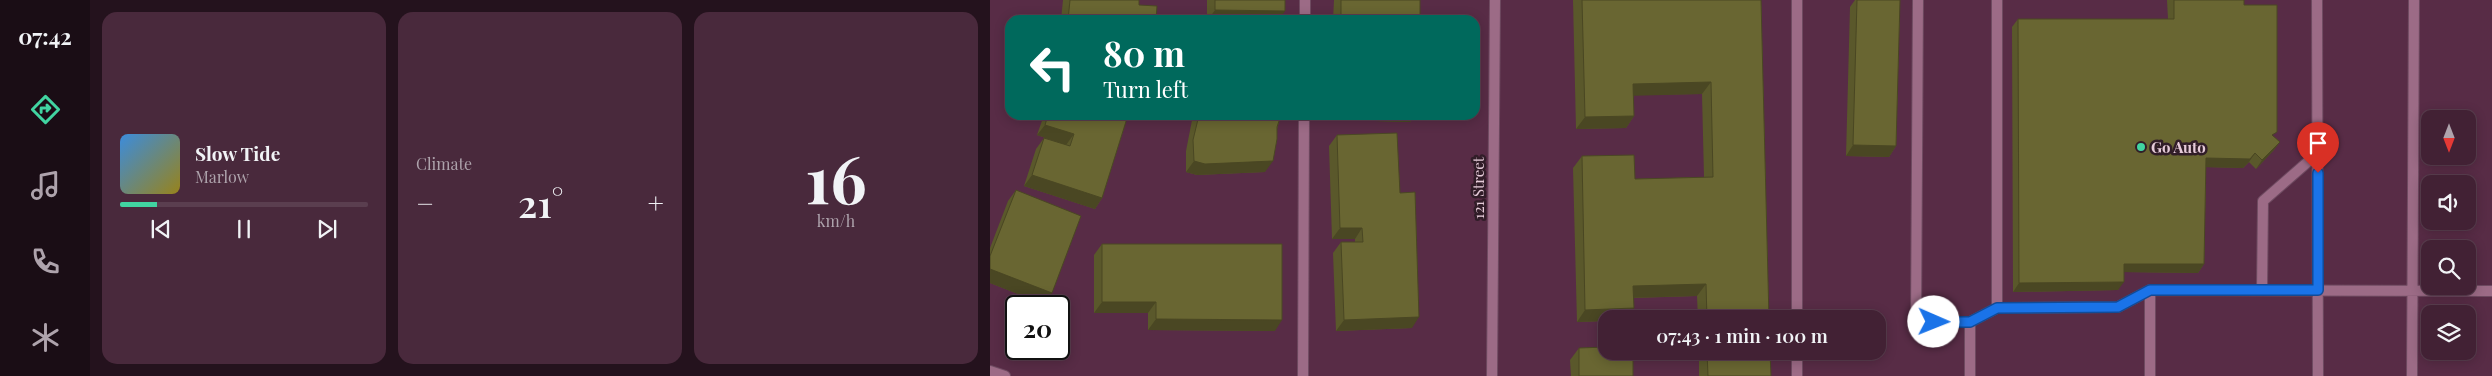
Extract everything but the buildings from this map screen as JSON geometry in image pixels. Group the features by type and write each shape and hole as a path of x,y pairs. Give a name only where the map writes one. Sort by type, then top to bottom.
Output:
{"street":[{"path":"1304,15 1305,0"},
{"name":"121 Street","path":"1492,376 1495,0"},
{"path":"1797,0 1797,310"},
{"path":"1918,0 1916,322 1970,322 1997,308 2118,307 2150,290 2492,291"},
{"path":"1997,0 1997,308"},
{"path":"2317,0 2318,376"},
{"path":"2412,376 2414,0"},
{"path":"1303,376 1304,120"},
{"path":"2262,290 2263,201 2318,154"},
{"path":"2150,290 2150,376"},
{"path":"1970,322 1970,376"},
{"path":"1797,360 1797,376"},
{"path":"990,371 1005,376"}],"place":[{"name":"Go Auto","path":"2141,147"}],"route":[{"path":"1934,322 1970,322 1997,308 2118,307 2150,290 2318,290 2318,173"}]}
